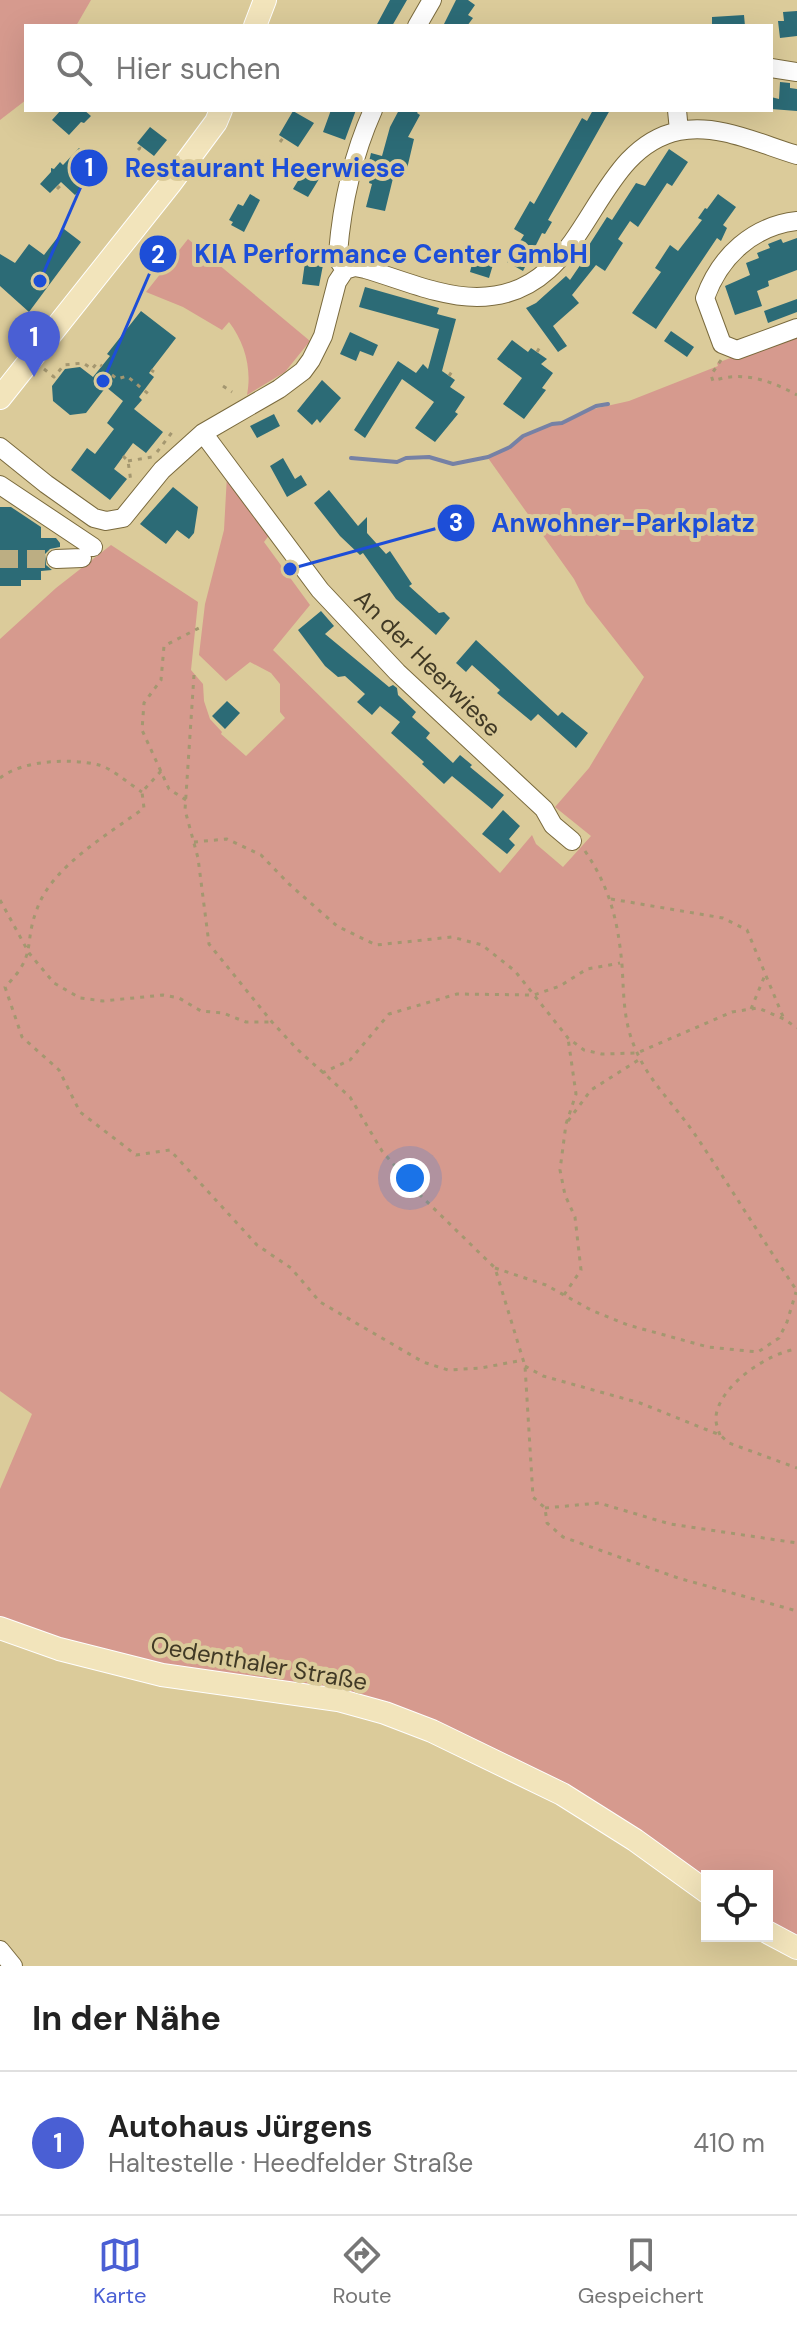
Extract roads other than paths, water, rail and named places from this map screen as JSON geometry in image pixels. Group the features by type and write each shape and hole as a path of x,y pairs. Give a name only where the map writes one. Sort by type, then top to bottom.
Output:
{"main road":[{"path":"256,24 265,0"},
{"path":"0,398 170,184 220,112"},
{"name":"Oedenthaler Straße","path":"0,1628 59,1649 162,1675 338,1700 395,1717 432,1731 562,1794 635,1840 701,1888"},
{"path":"773,1935 797,1948"}],"street":[{"path":"418,24 432,0"},
{"path":"773,68 797,72"},
{"path":"345,270 338,253 346,194 363,131 372,112"},
{"path":"677,112 679,131"},
{"path":"0,447 94,518 106,521 125,517 162,470 203,433 279,389 303,371 323,336 337,282 345,270 355,267 365,269 456,295 476,297 510,292 539,278 566,252 623,166 652,142 679,131 709,130 797,155"},
{"path":"797,221 771,225 740,244 709,287 705,298 721,353 797,328"},
{"name":"An der Heerwiese","path":"203,433 320,590 397,672 544,809 553,825 577,844"},
{"path":"0,485 87,552 56,559"},
{"path":"0,1950 13,1966"}],"waterway":[{"path":"351,458 397,462 406,458 429,457 453,464 488,457 510,447 523,436 608,404"}],"tunnel":[{"path":"0,559 56,559"}],"place":[{"name":"Restaurant Heerwiese","path":"40,281"},
{"name":"Autohaus Jürgens","path":"34,377"},
{"name":"KIA Performance Center GmbH","path":"103,381"},
{"name":"Anwohner-Parkplatz","path":"290,569"}]}
